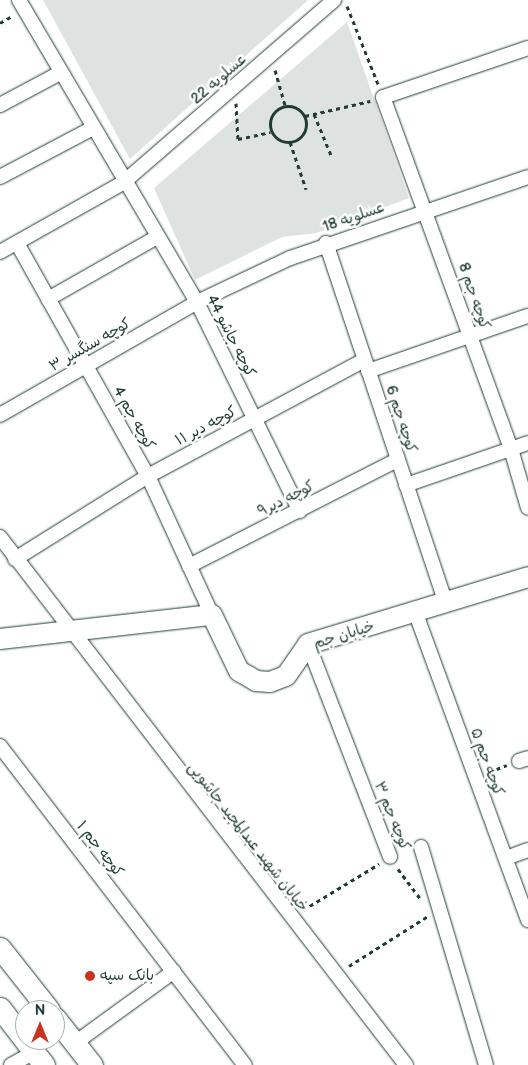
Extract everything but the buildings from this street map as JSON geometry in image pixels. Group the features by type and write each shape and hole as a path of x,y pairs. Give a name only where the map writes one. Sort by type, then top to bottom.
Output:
{"main road":[{"path":"0,948 41,1000"},
{"path":"0,1008 39,1058"},
{"path":"65,1030 92,1065"}],"street":[{"name":"کوچه جاشو 44","path":"19,0 60,73 196,302 300,511"},
{"name":"عسلویه 22","path":"0,252 124,182 334,0"},
{"path":"384,97 528,48"},
{"path":"0,105 60,73"},
{"name":"کوچه جم 8","path":"384,97 427,210 511,449 528,508"},
{"path":"0,177 93,128"},
{"name":"عسلویه 18","path":"196,302 326,244 528,177"},
{"path":"48,299 157,236"},
{"name":"کوچه جم 4","path":"17,243 148,476 212,614"},
{"name":"کوچه جم 6","path":"326,244 446,604"},
{"name":"کوچه سنگسر ۳","path":"0,415 196,302"},
{"name":"کوچه دیر ۱۱","path":"15,559 148,476 254,419 366,365 470,336 528,316"},
{"path":"406,485 528,443"},
{"name":"کوچه دیر۹","path":"190,566 397,460"},
{"name":"خیابان شهید عبدالمجید جاشویی","path":"0,537 66,629 406,1065"},
{"name":"خیابان جم","path":"212,614 239,670 256,681 286,676 308,644 416,614 528,577"},
{"path":"0,639 66,629 212,614"},
{"name":"کوچه جم ۵","path":"416,614 528,920"},
{"name":"کوچه جم ۳","path":"308,644 390,858"},
{"name":"کوچه جم ۱","path":"0,746 244,1065"},
{"path":"421,847 486,1065"},
{"path":"506,858 528,850"},
{"path":"75,1043 174,972"},
{"path":"11,1065 39,1058"}],"path":[{"path":"270,55 285,106 304,116 384,97 345,0"},
{"path":"236,85 238,139 270,132 290,142 306,189"},
{"path":"270,132 275,111 285,106"},
{"path":"314,114 331,155"},
{"path":"290,142 303,133 304,116"},
{"path":"476,777 524,759"},
{"path":"290,918 390,858"},
{"name":"کوچه جم ۳","path":"335,975 431,914 390,858"}],"shaded area":[{"path":"43,0 308,0 130,159"},
{"path":"347,22 409,198 316,233 282,237 195,280 154,188"}],"place":[{"name":"بانک سپه","path":"90,976"}]}
